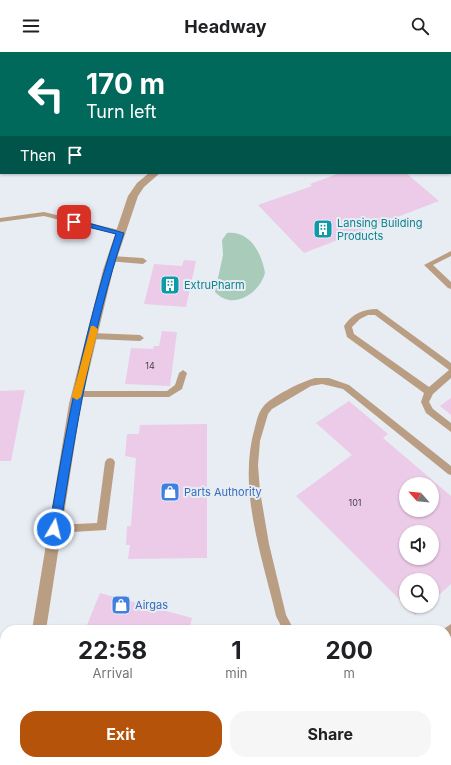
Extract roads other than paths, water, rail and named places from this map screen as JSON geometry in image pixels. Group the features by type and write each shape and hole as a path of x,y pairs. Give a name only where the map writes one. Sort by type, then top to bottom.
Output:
{"street":[{"path":"40,625 67,446 78,394 111,259 136,190 154,174"}],"lane":[{"path":"0,220 44,214 120,233"},
{"path":"451,253 428,265 451,286"},
{"path":"111,259 143,261"},
{"path":"429,392 350,335 348,326 357,316 367,311 376,312 451,368"},
{"path":"92,336 140,338"},
{"path":"78,394 168,394 179,387 183,373"},
{"path":"451,373 429,392 425,402 429,411 451,428"},
{"path":"286,625 281,616 254,496 253,462 256,434 267,408 303,384 318,380 332,382 346,387 451,471"},
{"path":"54,529 102,527 110,462"}],"place":[{"name":"Lansing Building Products","path":"323,229"},
{"name":"ExtruPharm","path":"170,285"},
{"name":"Parts Authority","path":"170,492"},
{"name":"Airgas","path":"121,605"}]}
